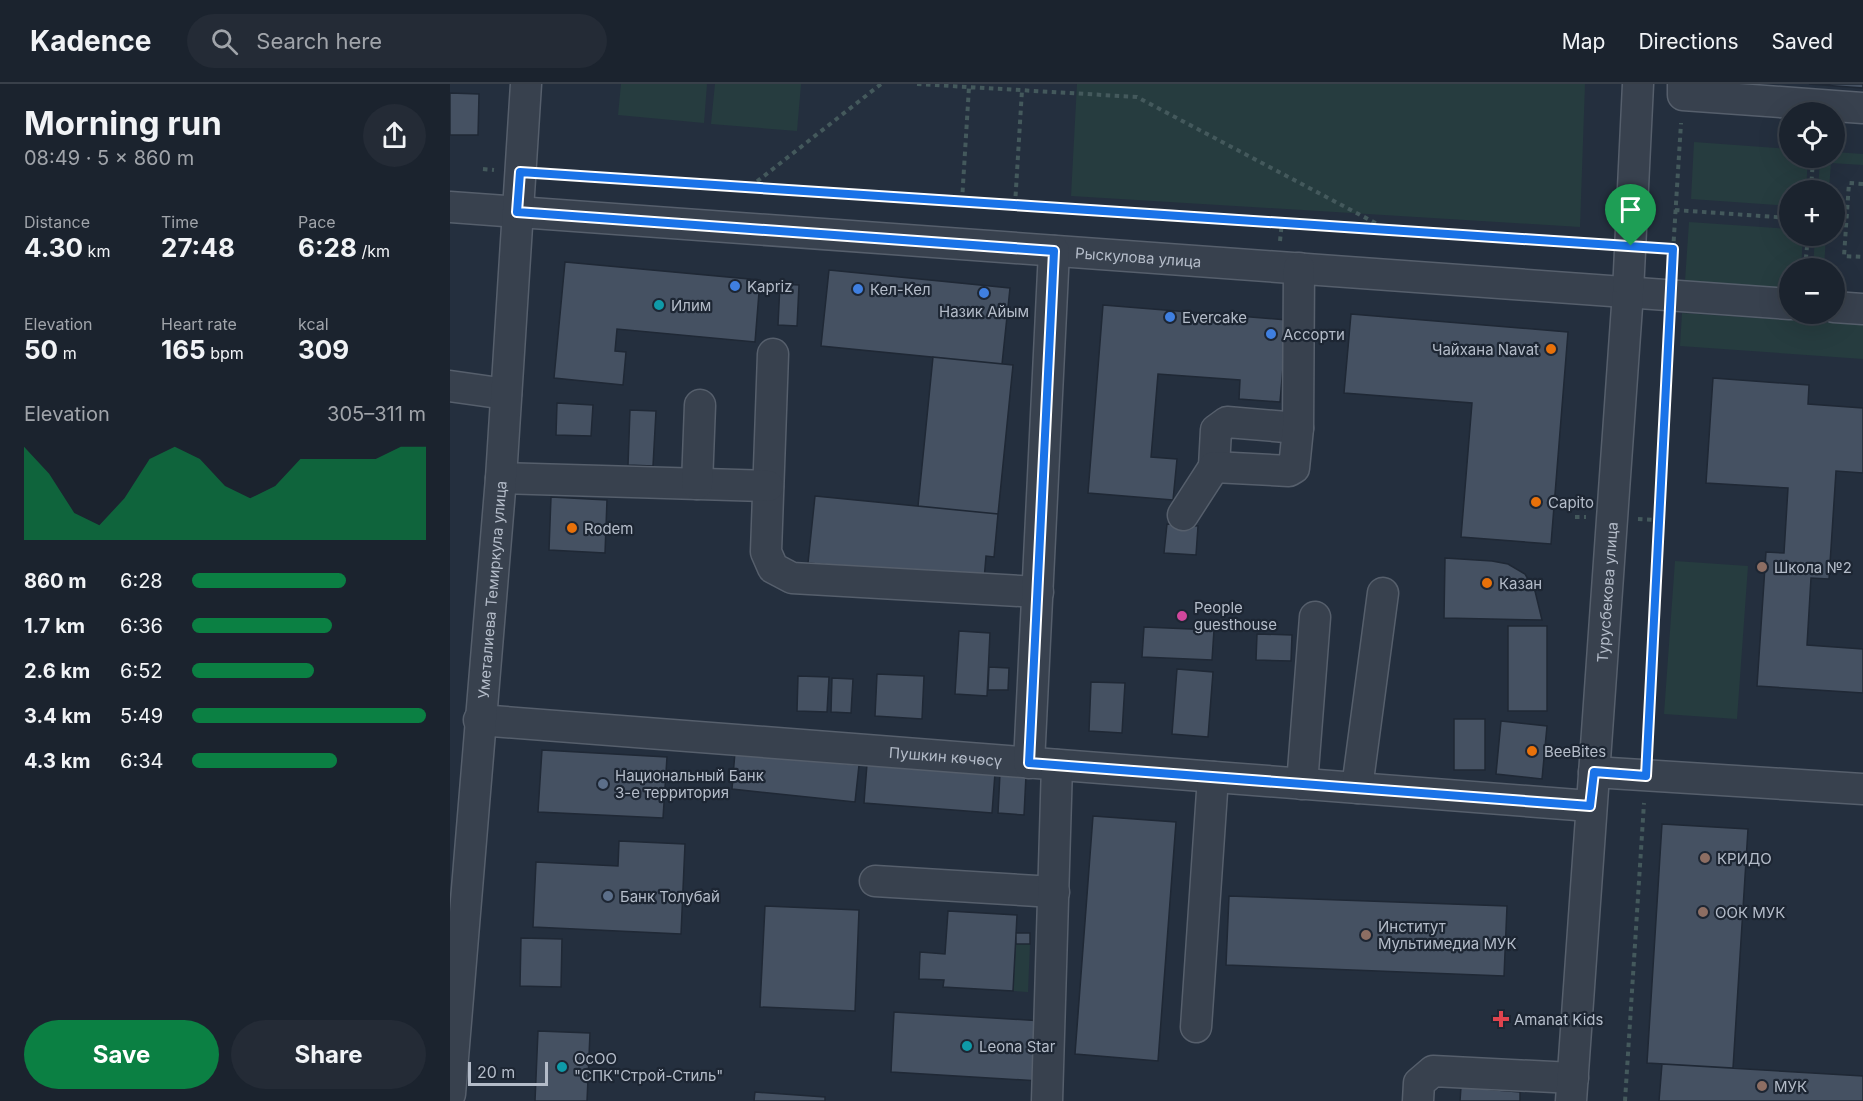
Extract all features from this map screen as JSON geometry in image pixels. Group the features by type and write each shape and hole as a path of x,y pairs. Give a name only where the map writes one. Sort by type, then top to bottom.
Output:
{"street":[{"name":"Уметалиева Темиркула улица","path":"450,1094 456,958 501,478 526,84"},
{"name":"Турусбекова улица","path":"1572,1090 1590,806 1628,292 1638,84"},
{"path":"1683,89 1863,108"},
{"name":"Рыскулова улица","path":"450,207 1779,303"},
{"path":"1047,1101 1054,892 1043,764 1038,592 1054,251"},
{"path":"1214,467 1289,471 1294,468 1298,428 1299,268"},
{"path":"1845,308 1863,309"},
{"path":"773,354 766,552 773,568 792,578 1038,592"},
{"path":"450,386 506,394"},
{"path":"698,484 700,405"},
{"path":"1182,515 1214,467 1216,430 1219,425 1227,422 1298,428"},
{"path":"501,478 768,486"},
{"path":"1358,788 1383,593"},
{"path":"1302,784 1315,617"},
{"name":"Пушкин көчөсү","path":"479,720 1590,806"},
{"path":"1594,772 1863,789"},
{"path":"1196,1027 1213,777"},
{"path":"875,881 1054,892"},
{"path":"1418,1101 1419,1083 1433,1071 1572,1090"}],"path":[{"path":"749,187 881,84"},
{"path":"917,84 1137,97 1387,229"},
{"path":"962,201 969,87"},
{"path":"1624,1101 1646,776 1670,295 1683,89"},
{"path":"1015,205 1022,90"},
{"path":"483,169 1673,249"},
{"path":"1863,184 1849,183 1844,256 1863,257"},
{"path":"1675,210 1779,217"}],"green space":[{"path":"621,84 707,84 704,123 618,115"},
{"path":"715,84 801,84 797,131 711,124"},
{"path":"1077,84 1585,84 1580,227 1071,196"},
{"path":"1694,142 1779,148 1779,168 1807,168 1807,180 1779,180 1779,205 1691,199"},
{"path":"1845,153 1863,154 1863,165 1845,164"},
{"path":"1819,168 1831,168 1830,180 1819,180"},
{"path":"1689,222 1779,228 1779,246 1802,246 1802,258 1779,258 1779,287 1685,281"},
{"path":"1814,246 1825,246 1825,258 1814,258"},
{"path":"1682,313 1779,319 1779,324 1863,325 1863,359 1680,346"},
{"path":"1675,561 1748,566 1737,719 1664,714"},
{"path":"1016,944 1030,944 1028,992 1013,991"}],"building":[{"path":"1809,84 1863,84 1863,88"},
{"path":"450,93 479,94 478,135 450,135"},
{"name":"Илим","path":"565,262 760,280 755,342 617,329 615,351 626,352 623,385 554,378"},
{"path":"829,270 1010,288 1002,364 821,346"},
{"path":"780,284 799,285 797,326 778,325"},
{"path":"1103,305 1287,320 1280,402 1239,399 1240,380 1158,374 1151,457 1177,459 1173,500 1088,493"},
{"path":"1351,314 1568,332 1551,544 1461,537 1472,403 1344,393"},
{"path":"933,357 1013,365 998,514 918,506"},
{"path":"1713,378 1809,385 1808,404 1863,408 1863,473 1836,471 1829,579 1811,578 1807,645 1863,649 1863,693 1757,686 1766,552 1784,553 1788,488 1706,483"},
{"path":"557,403 593,405 591,436 556,435"},
{"path":"630,410 656,411 653,466 628,465"},
{"path":"815,496 998,514 994,557 986,556 984,580 808,563"},
{"path":"551,497 607,500 605,553 549,550"},
{"path":"1167,524 1198,526 1196,555 1164,553"},
{"name":"Казан","path":"1445,558 1508,564 1525,574 1535,591 1542,620 1444,618"},
{"path":"1508,626 1547,626 1547,711 1508,711"},
{"path":"1144,627 1214,630 1212,660 1142,657"},
{"path":"959,631 990,633 987,696 955,694"},
{"path":"1257,634 1292,635 1291,661 1256,660"},
{"path":"989,667 1009,668 1008,690 988,690"},
{"path":"1177,669 1213,672 1208,737 1172,734"},
{"path":"877,674 924,676 922,719 875,716"},
{"path":"798,676 829,677 827,712 797,711"},
{"path":"832,678 853,679 851,713 831,712"},
{"path":"1091,682 1125,683 1122,733 1089,731"},
{"path":"1454,719 1485,719 1485,770 1454,770"},
{"path":"1501,721 1547,726 1542,779 1496,774"},
{"name":"Национальный Банк 3-е территория","path":"542,750 667,757 663,818 538,812"},
{"path":"735,752 859,765 855,802 732,789"},
{"path":"867,764 995,773 992,813 864,803"},
{"path":"1000,773 1026,775 1024,815 998,813"},
{"path":"1093,816 1176,822 1158,1061 1075,1054"},
{"path":"1662,824 1748,829 1733,1068 1647,1063"},
{"name":"Банк Толубай","path":"619,841 685,844 681,934 533,927 536,862 618,866"},
{"name":"Институт Мультимедиа МУК","path":"1229,896 1507,906 1504,976 1226,965"},
{"path":"765,906 859,910 855,1011 760,1007"},
{"path":"948,911 1017,915 1013,991 943,987 944,980 919,979 920,952 945,954"},
{"path":"1016,933 1030,933 1030,944 1016,944"},
{"path":"521,938 562,939 561,987 520,986"},
{"name":"Leona Star","path":"894,1012 1043,1021 1039,1081 891,1072"},
{"name":"ОсОО \"СПК\"Строй-Стиль\"","path":"538,1031 590,1033 587,1101 535,1101"},
{"name":"МУК","path":"1662,1064 1863,1076 1863,1101 1659,1101"},
{"path":"1461,1087 1520,1092 1520,1101 1460,1101"},
{"path":"755,1092 825,1097 825,1101 754,1101"}],"place":[{"name":"Kapriz","path":"735,286"},
{"name":"Кел-Кел","path":"858,289"},
{"name":"Назик Айым","path":"984,293"},
{"name":"Илим","path":"659,305"},
{"name":"Evercake","path":"1170,317"},
{"name":"Ассорти","path":"1271,334"},
{"name":"Чайхана Navat","path":"1551,349"},
{"name":"Capito","path":"1536,502"},
{"name":"Rodem","path":"572,528"},
{"name":"Школа №2","path":"1762,567"},
{"name":"Казан","path":"1487,583"},
{"name":"People guesthouse","path":"1182,616"},
{"name":"BeeBites","path":"1532,751"},
{"name":"Национальный Банк 3-е территория","path":"603,784"},
{"name":"КРИДО","path":"1705,858"},
{"name":"Банк Толубай","path":"608,896"},
{"name":"ООК МУК","path":"1703,912"},
{"name":"Институт Мультимедиа МУК","path":"1366,935"},
{"name":"Amanat Kids","path":"1501,1019"},
{"name":"Leona Star","path":"967,1046"},
{"name":"ОсОО \"СПК\"Строй-Стиль\"","path":"562,1067"},
{"name":"МУК","path":"1762,1086"}],"route":[{"path":"520,172 1631,246 1673,249 1646,776 1594,772 1590,806 1029,763 1054,251 517,212 520,172"}]}
